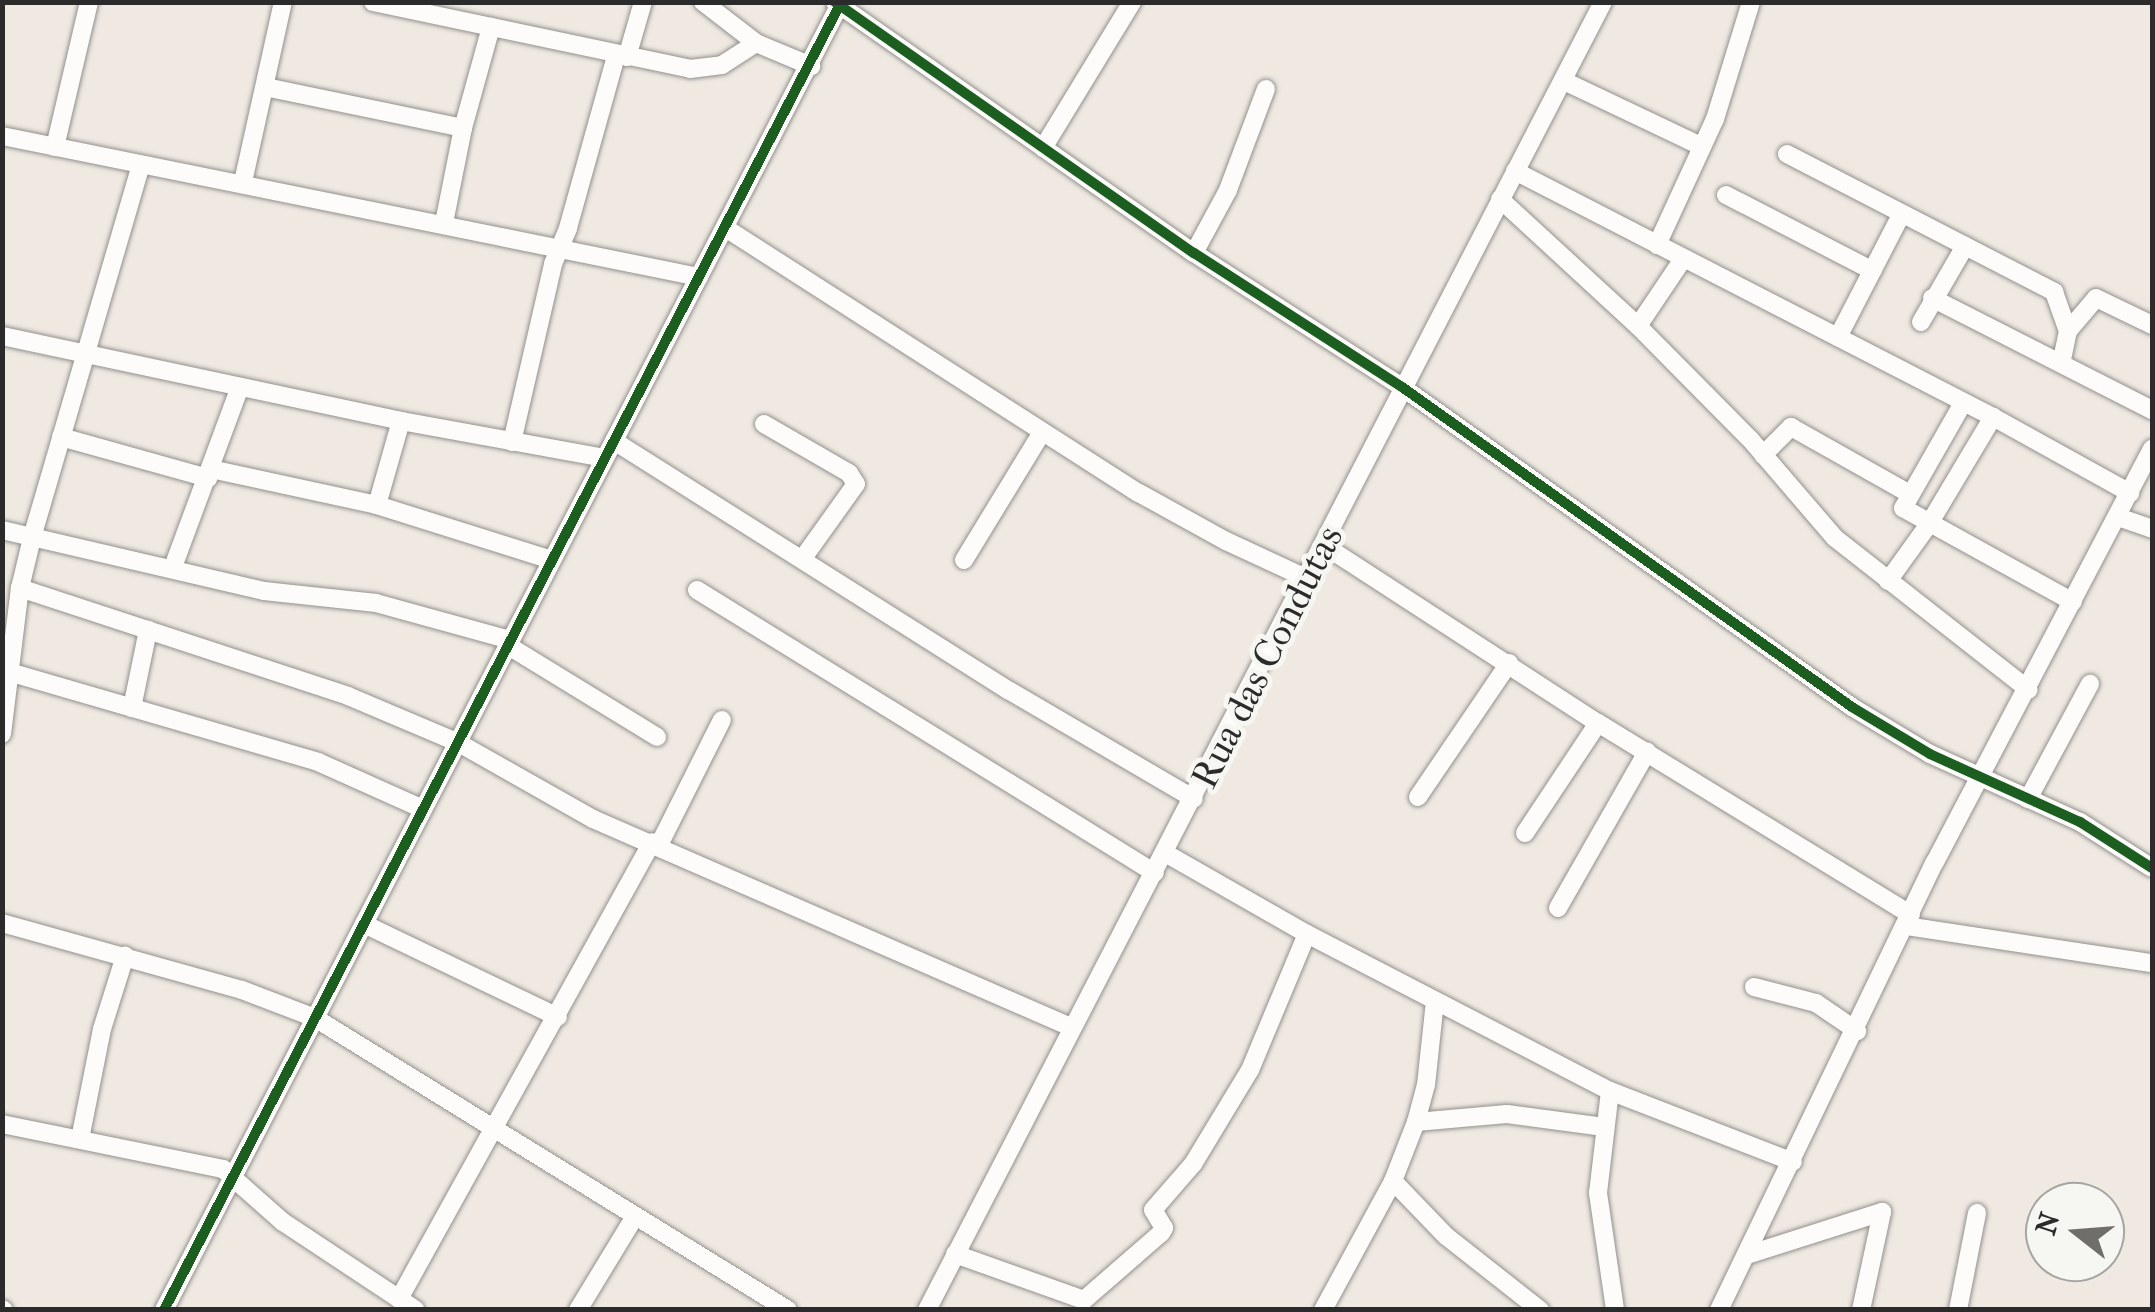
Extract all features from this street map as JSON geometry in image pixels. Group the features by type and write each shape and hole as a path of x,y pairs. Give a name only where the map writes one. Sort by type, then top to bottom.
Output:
{"street":[{"path":"56,146 89,2"},
{"path":"243,182 283,2"},
{"path":"372,2 704,70 747,52 756,44"},
{"path":"512,442 560,247 621,56 643,2"},
{"path":"703,2 756,44 811,66"},
{"path":"1043,148 1132,2"},
{"name":"Rua das Condutas","path":"927,1310 1603,2"},
{"path":"1657,245 1730,76 1751,2"},
{"path":"164,1310 727,229 839,3 1194,253 1402,387 1852,707 1930,754 2080,822 2152,868"},
{"path":"444,224 463,128 492,27"},
{"path":"1564,82 1701,146"},
{"path":"265,87 463,128"},
{"path":"1194,253 1228,190 1266,89"},
{"path":"2,136 699,277"},
{"path":"1787,154 2054,292 2068,331"},
{"path":"2,734 20,588 32,534 141,165"},
{"path":"1515,171 2130,493"},
{"path":"1726,196 1873,270"},
{"path":"1500,200 1638,326 1763,455 1835,538 2028,690"},
{"path":"1838,338 1901,215"},
{"path":"727,229 1042,432 1206,530 1308,578"},
{"path":"1921,322 1965,246"},
{"path":"1638,326 1683,258"},
{"path":"1932,298 2152,410"},
{"path":"2062,363 2068,331 2096,298 2152,325"},
{"path":"2,336 512,442 610,450 803,558 1010,691 1194,799"},
{"path":"172,568 240,387"},
{"path":"1963,404 1908,493 1902,505 1904,511 2073,602"},
{"path":"1888,581 1929,524 1993,418"},
{"path":"378,505 401,421"},
{"path":"764,424 849,472 856,484 803,558"},
{"path":"1763,455 1791,427 1908,493"},
{"path":"964,560 1042,432"},
{"path":"61,438 210,474 378,505 552,560"},
{"path":"1718,1310 1908,920 2152,448"},
{"path":"2118,518 2152,529"},
{"path":"2,530 264,591 376,604 509,642 657,737"},
{"path":"1325,546 1908,920 2152,963"},
{"path":"20,588 348,696 457,742 564,804 1071,1026"},
{"path":"696,590 1155,873"},
{"path":"132,708 148,630"},
{"path":"1418,797 1508,663"},
{"path":"9,672 318,762 422,810"},
{"path":"2028,799 2090,684"},
{"path":"399,1299 722,720"},
{"path":"1525,834 1598,723"},
{"path":"1558,908 1646,752"},
{"path":"1165,854 1307,934 1610,1091 1793,1162"},
{"path":"2,922 256,994 315,1018 788,1310"},
{"path":"364,924 558,1017"},
{"path":"955,1254 1084,1300 1162,1233 1163,1226 1153,1210 1193,1164 1250,1070 1307,934"},
{"path":"80,1139 102,1029 125,956"},
{"path":"1754,987 1816,1004 1856,1031"},
{"path":"1323,1310 1393,1182 1416,1122 1426,1085 1435,1001"},
{"path":"1610,1091 1598,1223 1615,1310"},
{"path":"1416,1122 1507,1114 1604,1127"},
{"path":"2,1124 215,1166 234,1177 283,1222 416,1310"},
{"path":"1393,1182 1446,1236 1540,1310"},
{"path":"1748,1255 1882,1212 1861,1310"},
{"path":"1958,1310 1977,1213"},
{"path":"578,1310 634,1218"}],"cycle path":[{"path":"835,2 1194,253 1402,387 1852,707 1930,754 2080,822 2152,868"},
{"path":"164,1310 841,2"}]}
